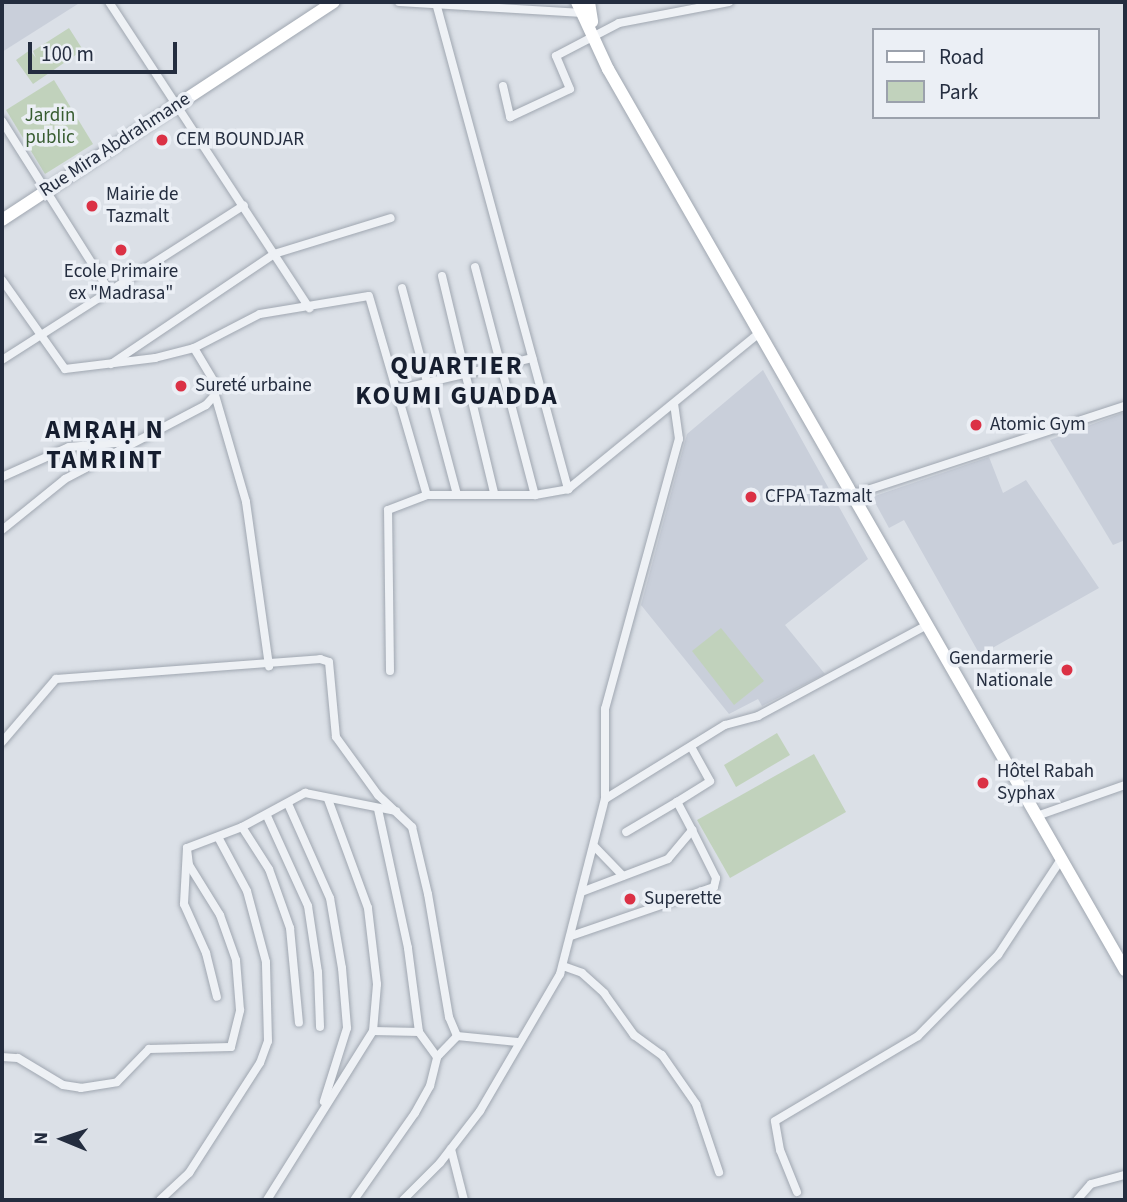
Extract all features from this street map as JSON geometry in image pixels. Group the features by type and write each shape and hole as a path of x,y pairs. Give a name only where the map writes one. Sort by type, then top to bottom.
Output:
{"main road":[{"name":"Rue Mira Abdrahmane","path":"2,220 334,2"},
{"path":"583,6 608,69 1125,970"}],"street":[{"path":"109,2 309,307"},
{"path":"398,2 583,6"},
{"path":"503,86 510,117 570,89 556,56 619,23 729,2"},
{"path":"436,4 568,489"},
{"path":"2,121 109,290"},
{"path":"2,360 244,205"},
{"path":"109,366 274,254 391,218"},
{"path":"475,267 535,495"},
{"path":"442,276 494,492"},
{"path":"2,280 39,336 65,369 109,366 194,348 260,314 369,296 427,495"},
{"path":"402,288 457,494"},
{"path":"390,671 388,510 427,495 494,492 535,495 568,489 758,334"},
{"path":"194,348 215,383 215,395 246,502 269,666"},
{"path":"396,390 532,358"},
{"path":"2,530 65,479 129,442 206,405 215,395"},
{"path":"403,1200 452,1149 480,1111 563,966 605,799 605,709 679,439 674,405"},
{"path":"852,495 1125,406"},
{"path":"2,477 89,442 129,442"},
{"path":"89,442 100,458"},
{"path":"605,799 725,725 758,716 927,625"},
{"path":"2,742 56,679 269,666 320,659 329,662 336,737 377,795 412,827 449,1017 457,1036"},
{"path":"626,832 710,781 691,747"},
{"path":"1037,816 1125,785"},
{"path":"187,848 289,806 305,793 396,811"},
{"path":"267,1200 373,1031 377,984 368,908 328,799"},
{"path":"571,936 714,887 716,878 677,802"},
{"path":"289,806 330,898 342,968 347,1028 321,1111"},
{"path":"378,809 408,948 419,1032 437,1057"},
{"path":"267,816 307,906 318,972 320,1027"},
{"path":"242,827 269,869 290,928 299,1023"},
{"path":"584,891 668,859 692,830"},
{"path":"160,1200 189,1173 260,1063 268,1041 267,962 247,891 218,837"},
{"path":"595,847 623,876"},
{"path":"187,848 184,904 206,953 217,998"},
{"path":"2,1056 18,1058 63,1086 81,1088 117,1082 149,1049 231,1047 240,1010 236,960 220,915 189,865 187,848"},
{"path":"797,1192 779,1150 775,1121 918,1036 998,955 1062,858"},
{"path":"563,966 582,973 604,993 634,1035 662,1055 701,1114 719,1172"},
{"path":"373,1031 419,1032"},
{"path":"457,1036 518,1042"},
{"path":"354,1200 415,1113 430,1086 437,1057 457,1036"},
{"path":"452,1149 464,1200"},
{"path":"1077,1200 1091,1184 1125,1175"}],"shaded area":[{"path":"2,2 81,2 2,52"},
{"name":"CFPA Tazmalt","path":"763,370 868,559 785,625 825,674 762,706 758,699 729,714 641,605 687,434"},
{"path":"1125,412 1125,540 1113,545 1050,440"},
{"path":"989,457 1003,493 1026,480 1099,588 980,655 904,520 889,528 872,497"}],"green space":[{"path":"69,28 83,50 33,84 16,60 30,50 36,58 33,51"},
{"name":"Jardin public","path":"54,80 93,144 45,174 6,110"},
{"path":"721,628 764,681 734,705 692,651"},
{"path":"777,733 790,755 736,787 724,765"},
{"path":"814,754 846,812 730,878 697,820"}],"place":[{"name":"CEM BOUNDJAR","path":"162,140"},
{"name":"Mairie de Tazmalt","path":"92,206"},
{"name":"Ecole Primaire ex \"Madrasa\"","path":"121,250"},
{"name":"Sureté urbaine","path":"181,386"},
{"name":"Atomic Gym","path":"976,425"},
{"name":"CFPA Tazmalt","path":"751,497"},
{"name":"Gendarmerie Nationale","path":"1067,670"},
{"name":"Hôtel Rabah Syphax","path":"983,783"},
{"name":"Superette","path":"630,899"}],"district":[{"name":"QUARTIER KOUMI GUADDA","path":"457,381"},
{"name":"AMṚAḤ N TAMRINT","path":"105,445"}]}
